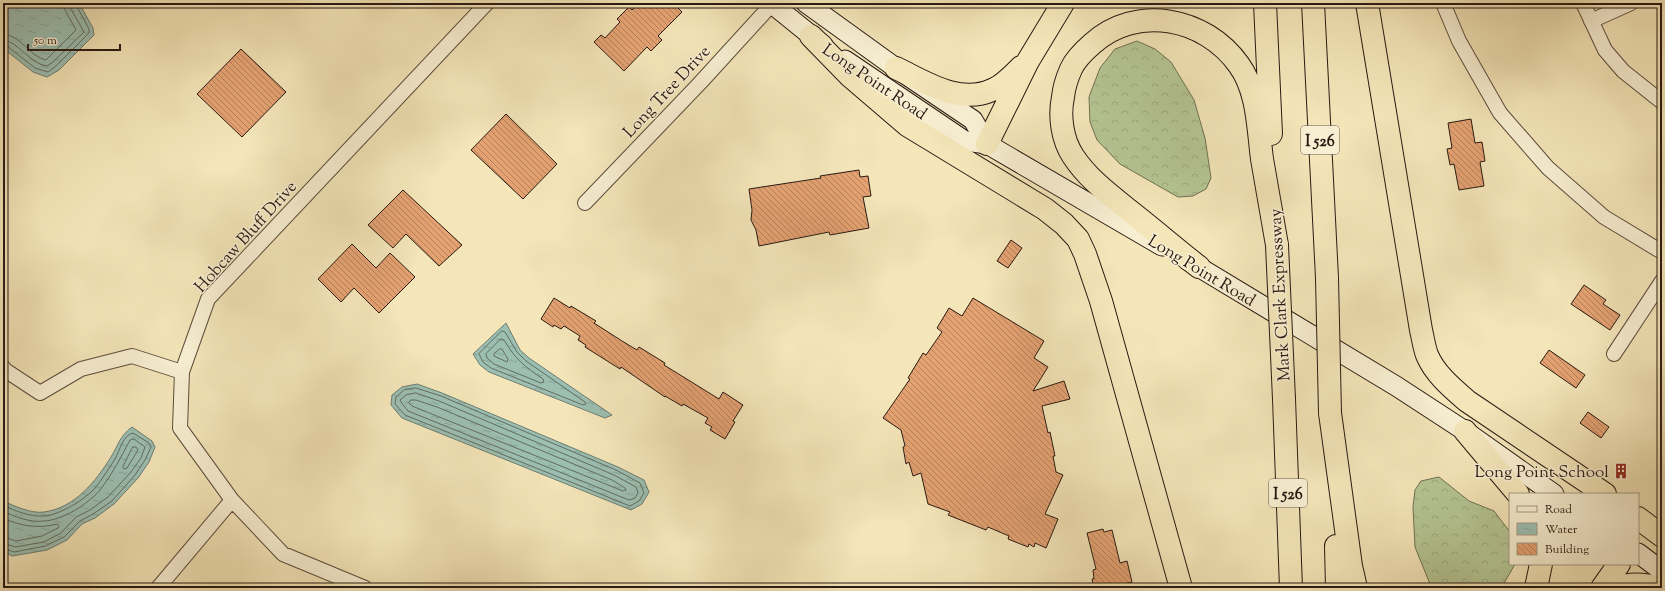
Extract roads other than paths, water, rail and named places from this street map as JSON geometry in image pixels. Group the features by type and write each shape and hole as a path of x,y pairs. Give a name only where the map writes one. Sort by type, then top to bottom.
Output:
{"highway":[{"path":"987,144 1028,61 1063,3"},
{"name":"Mark Clark Expressway","path":"1265,3 1284,399 1291,588"},
{"name":"I 526","path":"1313,3 1327,278 1330,413 1337,588"},
{"path":"1367,3 1421,330 1428,356 1451,388 1467,401 1604,493"},
{"path":"1199,267 1100,187 1083,170 1072,155 1063,128 1061,106 1065,85 1071,67 1100,37 1116,28 1136,21 1157,20 1177,23 1197,30 1213,39 1228,52 1240,66 1249,84 1255,107 1277,245"},
{"path":"811,36 851,77 907,124 1046,209 1064,224 1078,239 1085,254 1101,301 1181,588"},
{"path":"896,68 934,87 957,95 963,95 992,91 1005,82 1028,61"},
{"path":"1330,413 1351,566 1356,588"},
{"path":"1465,431 1517,493"},
{"path":"1639,519 1662,536"},
{"path":"1536,588 1541,565"},
{"path":"1602,588 1618,565"},
{"path":"1614,588 1633,583 1650,585 1659,588"}],"main road":[{"name":"Long Point Road","path":"772,3 811,36 885,88 965,141 987,144 1199,267 1396,386 1465,431 1553,493"},
{"name":"Long Point Road","path":"806,3 896,68 974,120 987,144"},
{"path":"1639,554 1662,571"}],"street":[{"name":"Hobcaw Bluff Drive","path":"365,588 283,554 232,500 180,428 182,372 208,299 488,3"},
{"name":"Long Tree Drive","path":"585,203 700,83 772,3"},
{"path":"1443,3 1458,41 1500,113 1548,168 1604,217 1662,252"},
{"path":"1583,3 1605,50 1623,70 1662,102"},
{"path":"1591,21 1630,3"},
{"path":"1614,354 1662,281"},
{"path":"3,367 5,370 40,393 81,369 132,356 182,372"},
{"path":"158,588 232,500"}],"water":[{"path":"3,3 79,3 93,28 94,35 59,70 47,77 33,72 3,48"},
{"path":"506,323 520,350 529,358 612,415 605,418 489,372 480,365 473,354"},
{"path":"417,384 442,393 618,467 644,480 649,492 642,504 631,510 402,418 391,405 392,395 402,387"},
{"path":"132,427 152,441 155,447 149,462 138,478 114,504 95,518 82,524 67,540 47,550 12,556 3,551 3,501 34,512 44,512 65,505 84,492 99,475 122,437"}],"place":[{"name":"Long Point School","path":"1621,471"}]}
